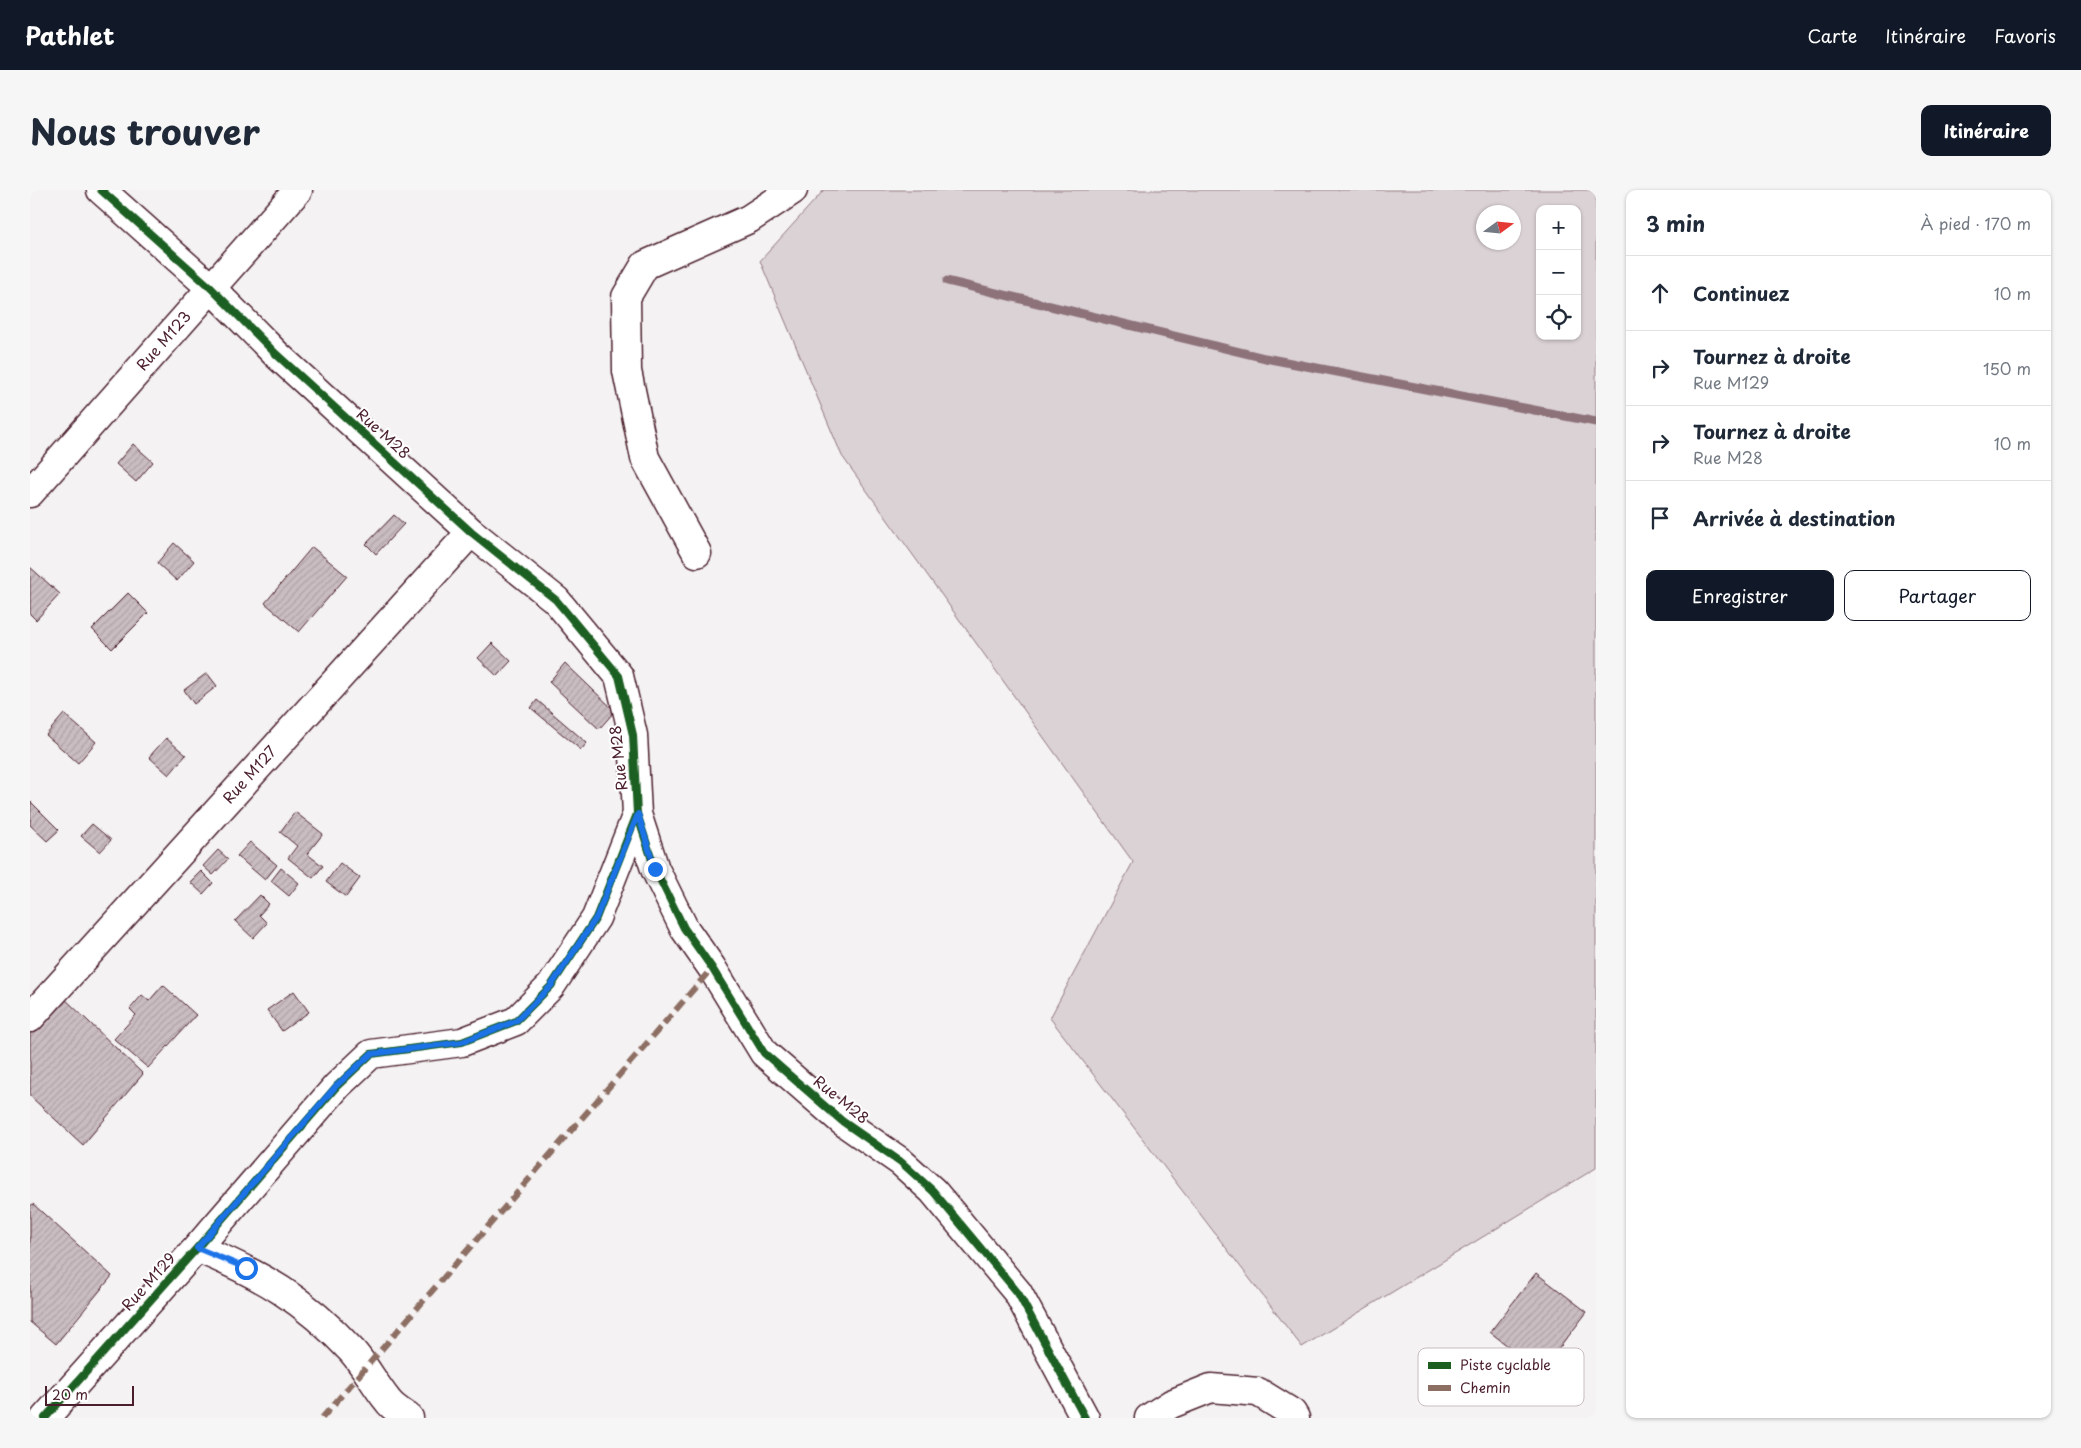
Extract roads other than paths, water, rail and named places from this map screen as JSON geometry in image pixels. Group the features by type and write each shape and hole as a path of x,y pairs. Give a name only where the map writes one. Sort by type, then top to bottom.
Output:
{"street":[{"name":"Rue M28","path":"101,190 211,288 276,354 470,532 556,600 619,676 633,735 638,814 655,869 684,928 712,968 764,1053 842,1121 900,1162 933,1191 1018,1293 1085,1418"},
{"name":"Rue M123","path":"30,493 298,190"},
{"path":"697,553 645,458 627,372 626,297 644,265 750,219 793,190"},
{"name":"Rue M127","path":"30,1018 470,532"},
{"name":"Rue M129","path":"45,1418 197,1248 336,1086 371,1054 462,1042 516,1021 551,986 596,918 638,814"},
{"path":"197,1248 246,1268 296,1298 336,1333 366,1366 389,1402 409,1418"},
{"path":"1149,1418 1171,1404 1211,1388 1258,1392 1292,1413 1295,1418"}],"waterway":[{"path":"947,281 1265,358 1596,422"}]}
